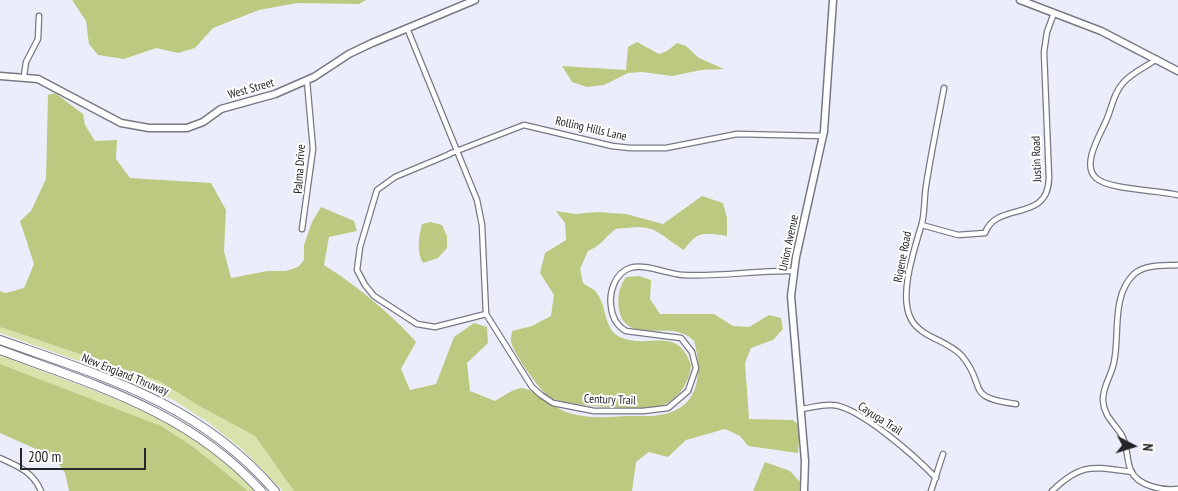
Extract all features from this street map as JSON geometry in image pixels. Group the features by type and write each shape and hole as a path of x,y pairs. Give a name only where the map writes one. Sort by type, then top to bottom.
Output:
{"highway":[{"name":"New England Thruway","path":"0,340 111,379 166,404 192,419 229,446 275,491"},
{"name":"New England Thruway","path":"0,350 117,393 159,412 211,445 261,491"}],"street":[{"name":"West Street","path":"0,76 24,76 38,79 122,123 169,129 196,126 221,109 274,94 307,81 349,54 474,0"},
{"name":"Union Avenue","path":"804,491 805,461 791,296 794,271 823,136 833,0"},
{"path":"1020,0 1101,31 1158,58 1178,70"},
{"name":"Justin Road","path":"922,225 958,235 985,233 991,224 999,219 1038,205 1045,197 1049,178 1044,52 1047,32 1054,13"},
{"path":"24,76 26,62 38,39 39,16"},
{"name":"Century Trail","path":"407,28 477,200 482,225 486,314 532,387 553,403 594,411 660,410 673,406 688,391 695,374 695,360 687,344 675,336 635,333 620,328 614,318 610,303 612,289 618,277 632,268 684,275 794,271"},
{"path":"1158,58 1124,81 1116,92 1105,123 1092,148 1092,173 1096,178 1109,184 1178,195"},
{"name":"Palma Drive","path":"302,229 313,149 307,81"},
{"name":"Rigene Road","path":"944,88 926,187 922,225 916,236 907,290 907,310 915,325 952,346 963,357 970,369 978,391 984,397 1016,404"},
{"name":"Rolling Hills Lane","path":"486,314 435,326 417,324 374,296 365,285 357,270 360,247 377,190 395,177 524,125 612,146 630,148 666,148 737,134 823,136"},
{"path":"1132,472 1125,442 1108,417 1103,402 1104,389 1115,359 1118,309 1128,282 1135,273 1147,268 1178,265"},
{"name":"Cayuga Trail","path":"801,409 832,405 856,413 904,447 936,478"},
{"path":"931,491 943,454"},
{"path":"0,458 30,474 36,479 41,491"},
{"path":"1052,491 1068,476 1087,467 1132,472 1149,485 1167,490 1178,490"}],"green space":[{"path":"72,0 366,0 359,4 297,3 259,10 213,28 195,48 178,53 156,48 124,59 98,55 89,44 86,21"},
{"path":"637,42 659,54 667,51 677,43 686,46 699,58 724,69 701,70 672,76 642,72 628,73 604,85 587,87 572,82 562,66 626,70 628,47"},
{"path":"55,93 83,114 85,125 95,141 117,140 116,159 130,178 211,183 226,210 224,251 231,278 267,271 286,271 298,267 304,260 304,245 312,222 321,207 354,221 357,231 329,237 324,265 373,300 416,342 401,369 410,390 436,384 454,337 474,323 487,327 488,343 467,363 470,391 495,401 519,388 527,389 569,413 591,417 652,416 664,414 683,406 694,390 697,380 698,360 694,341 687,335 673,331 644,331 628,326 623,320 618,305 620,288 626,277 639,276 651,280 650,299 660,314 714,314 733,326 749,327 769,315 781,318 783,329 773,340 751,348 745,363 749,419 793,420 800,426 798,453 748,446 740,436 725,429 686,440 668,457 649,452 636,462 632,491 294,491 255,436 201,407 159,381 0,327 0,291 6,293 24,288 34,264 20,221 31,211 46,179 48,95"},
{"path":"702,196 723,203 727,218 727,236 702,234 693,239 684,250 652,229 637,227 617,229 588,251 580,269 583,283 595,291 600,298 608,324 616,334 633,341 671,342 678,345 685,353 691,365 686,384 682,390 673,399 661,406 640,408 572,403 559,401 547,395 522,364 513,348 511,339 512,331 532,326 551,316 554,295 540,273 545,253 566,240 565,223 556,211 576,214 597,212 626,214 663,224"},
{"path":"430,222 442,225 447,236 447,248 438,258 423,263 419,249 420,234 422,224"},
{"path":"0,327 159,381 201,407 255,436 294,491 283,491 243,450 209,423 175,401 143,384 0,333"},
{"path":"0,355 102,394 169,424 200,443 229,465 255,491 248,491 195,448 0,364"},
{"path":"0,364 161,426 195,448 248,491 69,491 65,473 54,457 0,433"},
{"path":"765,462 790,471 800,482 799,491 753,491"}]}
